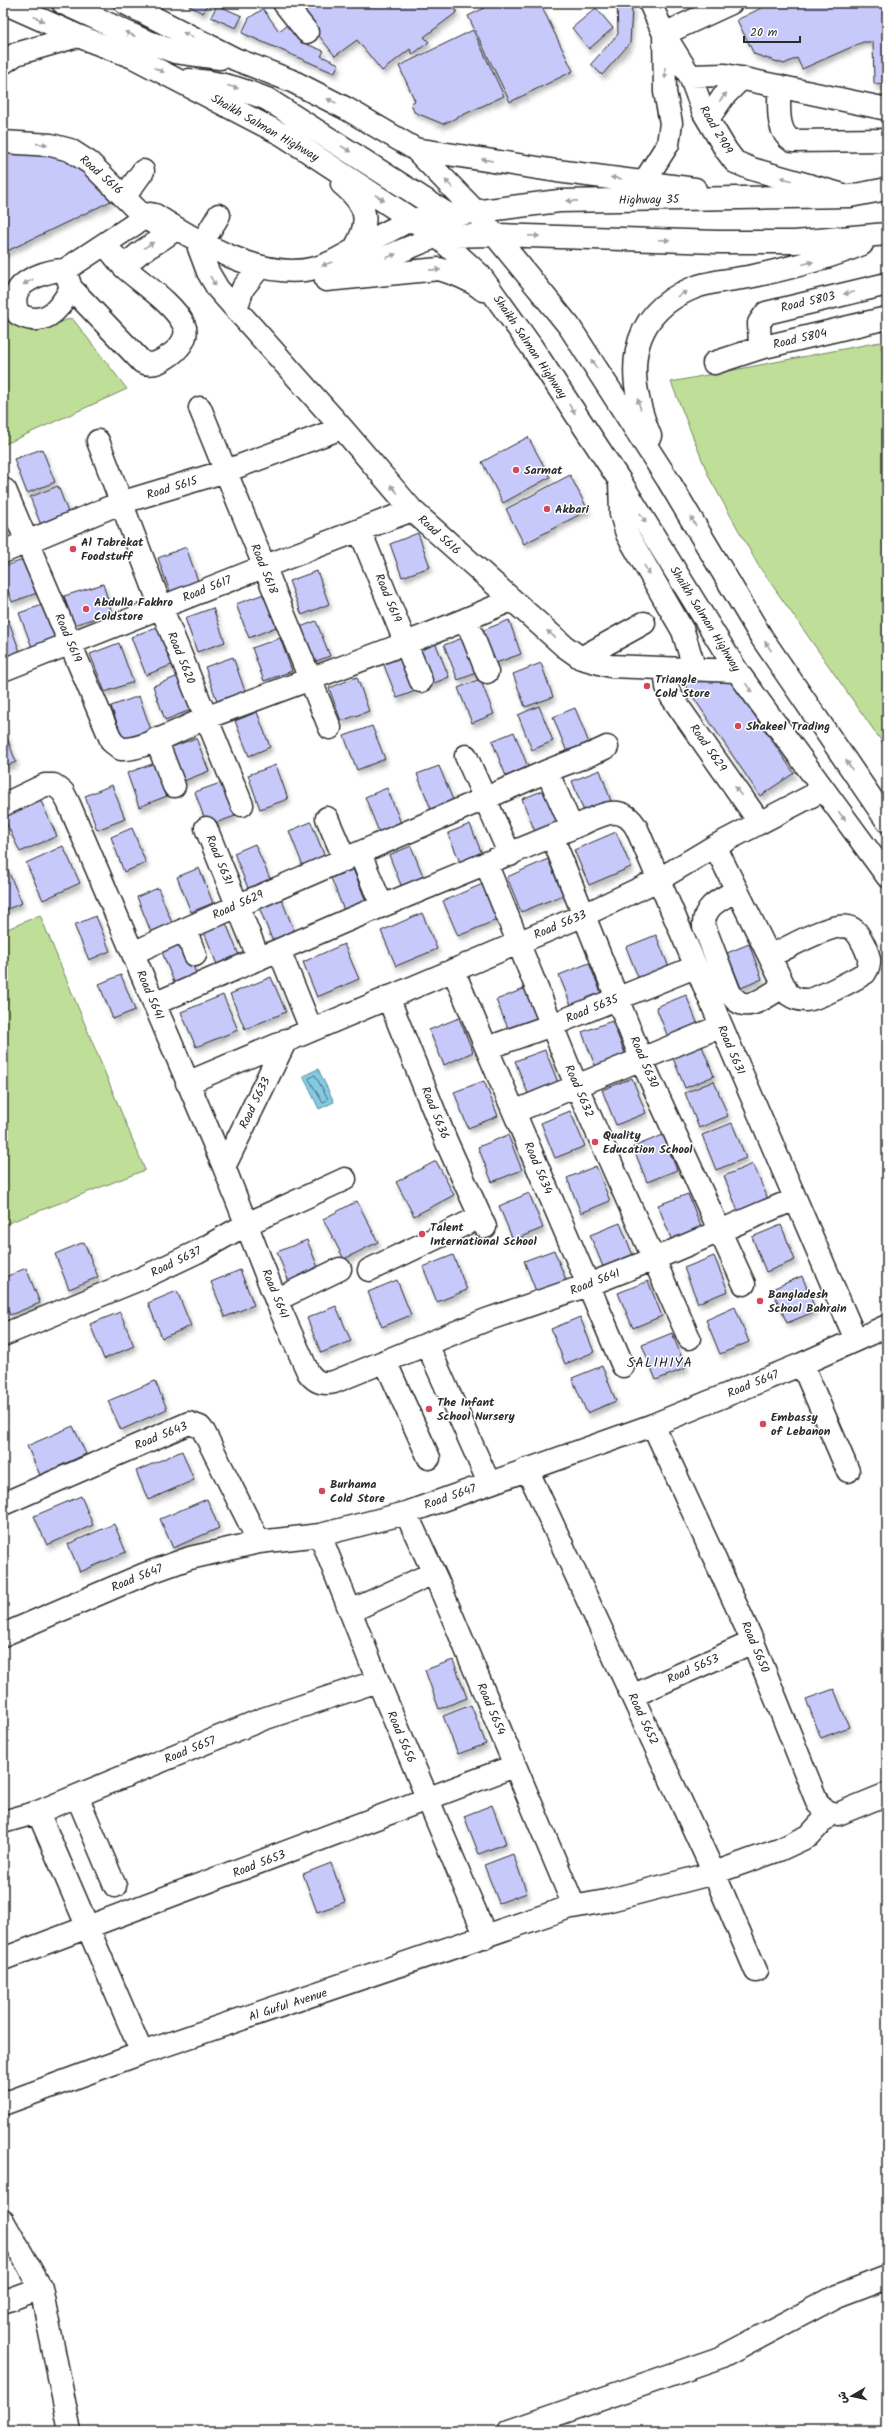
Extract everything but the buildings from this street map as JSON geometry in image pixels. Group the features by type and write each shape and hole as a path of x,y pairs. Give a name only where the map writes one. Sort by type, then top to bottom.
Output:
{"street":[{"name":"Shaikh Salman Highway","path":"4,3 78,36 133,57 180,80 282,135 410,220 437,236 480,275 620,482 737,671 887,876"},
{"path":"63,3 140,39 175,52 235,59"},
{"path":"284,3 307,32"},
{"name":"Road 2909","path":"650,3 664,34 690,76 708,119 726,150 735,162 752,169 850,196"},
{"path":"664,34 731,3"},
{"path":"133,6 235,59 292,81 347,109 415,149 476,212 569,326 668,480 762,638 887,821"},
{"name":"Road 2909","path":"644,182 668,144 671,123 666,92 664,34"},
{"path":"3,62 16,54 78,36"},
{"path":"690,76 725,75 887,109"},
{"path":"708,119 723,97 742,78"},
{"path":"180,80 206,81 234,87 267,99 380,169 446,214 495,235"},
{"path":"779,86 780,129 784,136 792,141 887,140"},
{"path":"282,135 355,195 362,206 366,217 363,234 354,250"},
{"name":"Road 5616","path":"3,142 51,145 70,150 90,162 144,217 200,245 258,271 295,282 326,280 353,272 437,236"},
{"path":"415,149 557,171 765,199"},
{"path":"125,196 143,171"},
{"name":"Highway 35","path":"410,220 446,214 476,212 560,201 765,199 850,196 887,189"},
{"path":"200,245 219,215"},
{"path":"105,245 125,267 174,311 185,326 183,342 176,352 161,362 148,364 142,362 68,279 105,245 144,217"},
{"name":"Road 5616","path":"258,271 298,272 331,263 410,220"},
{"path":"125,267 139,251 173,231"},
{"path":"437,236 495,235 718,242 795,242 884,235"},
{"path":"668,480 637,398 634,370 638,344 644,326 671,300 694,288 758,276 824,259 884,235"},
{"name":"Road 5616","path":"200,245 208,272 218,289 342,428 412,510 511,600 581,658 610,666 737,671"},
{"path":"326,280 439,269 455,274 475,284 503,308"},
{"path":"236,309 244,288 258,271"},
{"name":"Road 5803","path":"760,348 759,323 766,313 887,284"},
{"name":"Road 5804","path":"714,363 760,348 887,318"},
{"name":"Road 5618","path":"200,408 263,567 330,728"},
{"name":"Road 5615","path":"3,552 120,503 226,471 342,428"},
{"name":"Road 5620","path":"98,441 120,503 161,608 242,805"},
{"path":"620,482 621,514 627,534 683,631 695,670"},
{"name":"Road 5619","path":"5,490 112,742 121,749 126,750 156,739 206,718 466,620 511,600"},
{"name":"Road 5617","path":"3,670 412,510"},
{"name":"Road 5619","path":"360,531 421,681"},
{"path":"466,620 487,672"},
{"path":"581,658 644,623"},
{"name":"Road 5629","path":"665,669 669,692 760,823"},
{"path":"156,739 174,786"},
{"name":"Road 5629","path":"133,953 237,905 485,800 547,771 607,747"},
{"path":"466,756 510,854"},
{"path":"547,771 572,828"},
{"name":"Road 5641","path":"3,805 45,785 54,785 63,792 224,1167 276,1300 308,1372 316,1381 322,1383 334,1382 486,1320 588,1285 654,1259 795,1199"},
{"name":"Road 5633","path":"187,1083 310,1029 584,915 658,880 715,846 823,790"},
{"name":"Road 5631","path":"154,1004 382,906 552,836 608,814 618,812 626,814 637,829 856,1340"},
{"path":"327,818 382,906"},
{"name":"Road 5631","path":"206,828 259,959"},
{"name":"Road 5630","path":"552,836 641,1058 744,1284"},
{"path":"715,846 788,994 797,1000 808,1000 865,973 870,967 870,959 856,931 848,927 829,929 770,956"},
{"name":"Road 5632","path":"486,863 576,1085 689,1338"},
{"path":"737,890 713,904 705,913 703,920 729,991 733,999 741,1004 750,1005 784,986"},
{"path":"185,929 195,955"},
{"path":"279,950 310,1029"},
{"name":"Road 5635","path":"487,1048 552,1025 695,967"},
{"name":"Road 5634","path":"453,970 622,1366"},
{"name":"Road 5636","path":"369,1270 482,1222 388,997"},
{"path":"514,1112 721,1026"},
{"name":"Road 5633","path":"224,1167 286,1040"},
{"name":"Road 5637","path":"3,1335 140,1279 197,1252 247,1224 345,1179"},
{"path":"276,1300 340,1268"},
{"name":"Road 5647","path":"3,1635 145,1574 190,1558 259,1542 320,1535 406,1513 653,1425 802,1364 887,1326"},
{"path":"427,1344 488,1483"},
{"path":"385,1361 429,1458"},
{"path":"802,1364 848,1472"},
{"name":"Road 5643","path":"3,1504 189,1423 200,1427 204,1432 259,1542"},
{"name":"Road 5650","path":"653,1425 753,1642 815,1798 822,1808 830,1813"},
{"name":"Road 5652","path":"527,1469 714,1873 756,1971"},
{"name":"Road 5654","path":"406,1513 433,1573 574,1906"},
{"name":"Road 5656","path":"320,1535 352,1612 378,1681 486,1937"},
{"path":"352,1612 433,1573"},
{"name":"Road 5653","path":"632,1696 753,1642"},
{"name":"Road 5657","path":"3,1822 38,1812 263,1719 378,1681"},
{"name":"Road 5653","path":"3,1959 428,1800 514,1766"},
{"path":"830,1813 844,1813 887,1794"},
{"path":"77,1796 115,1886"},
{"path":"38,1812 142,2053"},
{"name":"Al Guful Avenue","path":"3,2104 142,2053 574,1906 606,1902 714,1873 803,1840 814,1832 830,1813"},
{"path":"3,2221 41,2288 70,2431"},
{"path":"509,2431 720,2358 831,2299 887,2277"},
{"path":"3,2302 41,2288"}],"green space":[{"path":"3,310 12,323 33,332 72,318 127,389 3,445"},
{"path":"880,342 887,369 887,749 758,565 709,477 671,382"},
{"path":"40,915 145,1170 3,1225 3,931"}],"water":[{"path":"318,1069 334,1102 319,1109 303,1076"}],"place":[{"name":"Sarmat","path":"516,470"},
{"name":"Akbari","path":"547,509"},
{"name":"Al Tabrekat Foodstuff","path":"73,549"},
{"name":"Abdulla Fakhro Coldstore","path":"86,609"},
{"name":"Triangle Cold Store","path":"647,686"},
{"name":"Shakeel Trading","path":"738,726"},
{"name":"Quality Education School","path":"595,1142"},
{"name":"Talent International School","path":"422,1234"},
{"name":"Bangladesh School Bahrain","path":"760,1301"},
{"name":"The Infant School Nursery","path":"429,1409"},
{"name":"Embassy of Lebanon","path":"763,1424"},
{"name":"Burhama Cold Store","path":"322,1491"}],"district":[{"name":"SALIHIYA","path":"660,1363"}]}
